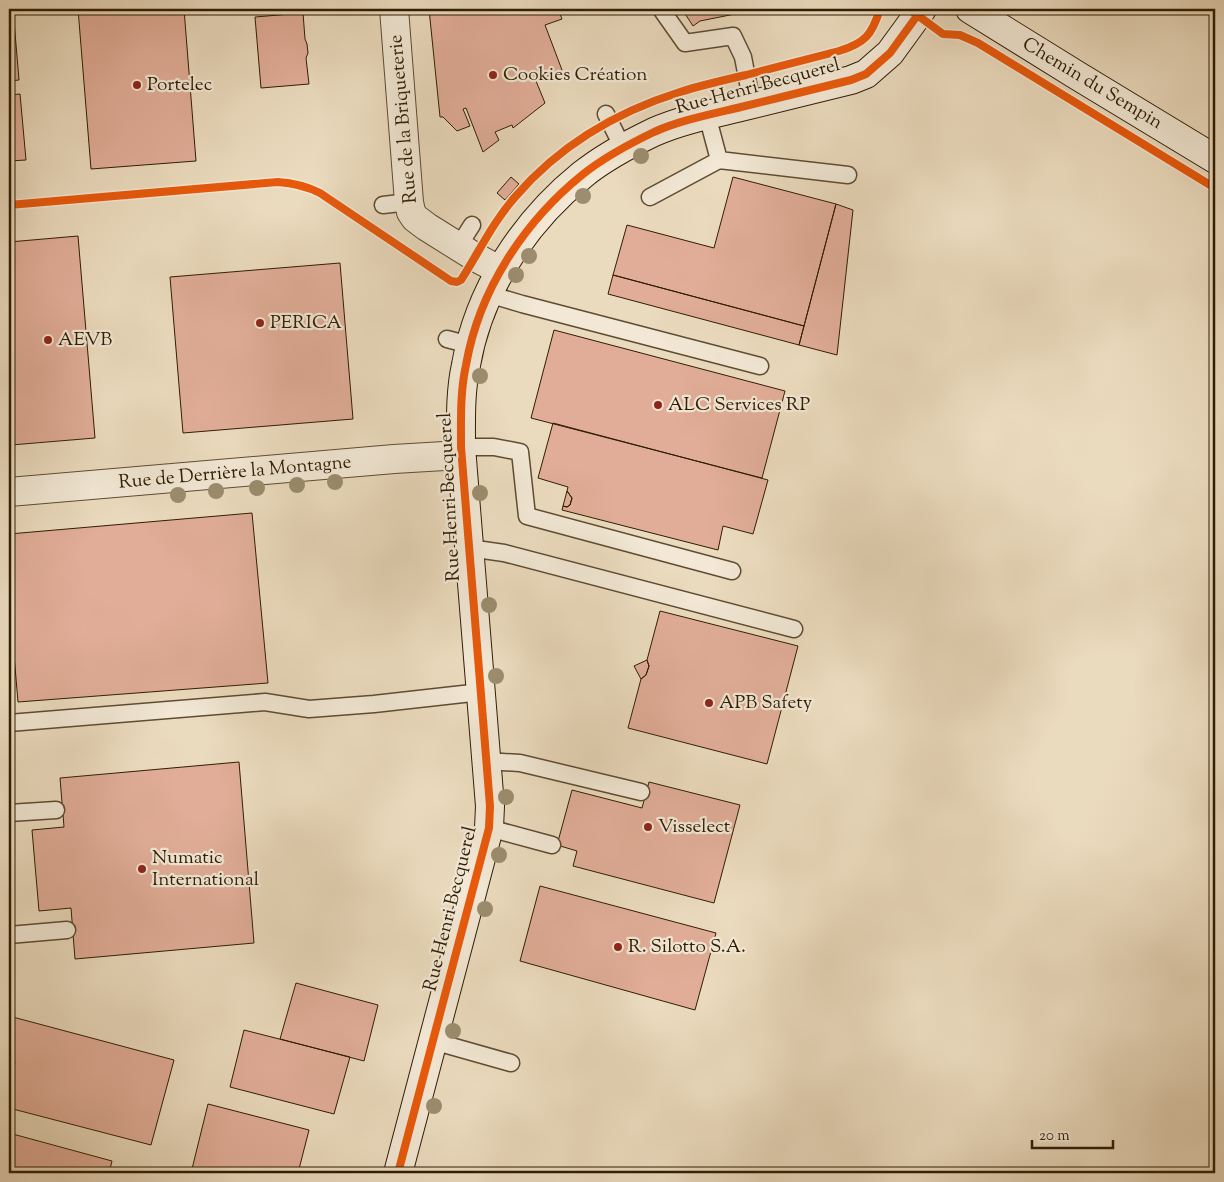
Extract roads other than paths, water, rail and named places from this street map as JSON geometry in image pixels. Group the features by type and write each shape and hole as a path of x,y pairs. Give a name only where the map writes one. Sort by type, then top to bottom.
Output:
{"street":[{"name":"Rue de la Briqueterie","path":"394,9 396,203 411,212 415,218 427,227 465,236 494,283"},
{"name":"Rue Henri Becquerel","path":"398,1173 489,828 490,806 461,451 461,398 466,364 459,342 480,315 494,283 527,232 551,204 583,174 623,148 655,132 707,115 851,80 866,74 890,53 922,9"},
{"name":"Chemin du Sempin","path":"970,9 1215,159"},
{"name":"Rue de Derrière la Montagne","path":"9,492 394,459 461,451"}],"lane":[{"path":"661,9 685,43 733,36 743,57 752,104"},
{"path":"606,114 623,148"},
{"path":"707,115 719,160"},
{"path":"650,197 719,160 848,175"},
{"path":"494,283 522,304 760,366"},
{"path":"461,451 494,447 520,452 527,516 732,571"},
{"path":"469,548 504,552 794,629"},
{"path":"9,723 266,702 309,709 481,692"},
{"path":"486,761 520,763 641,792"},
{"path":"9,813 56,810"},
{"path":"489,828 552,845"},
{"path":"9,935 67,930"},
{"path":"433,1041 511,1063"}],"place":[{"name":"Cookies Création","path":"493,75"},
{"name":"Portelec","path":"137,85"},
{"name":"PERICA","path":"260,323"},
{"name":"AEVB","path":"48,340"},
{"name":"ALC Services RP","path":"658,405"},
{"name":"APB Safety","path":"709,703"},
{"name":"Visselect","path":"648,827"},
{"name":"Numatic International","path":"142,869"},
{"name":"R. Silotto S.A.","path":"618,947"}]}
